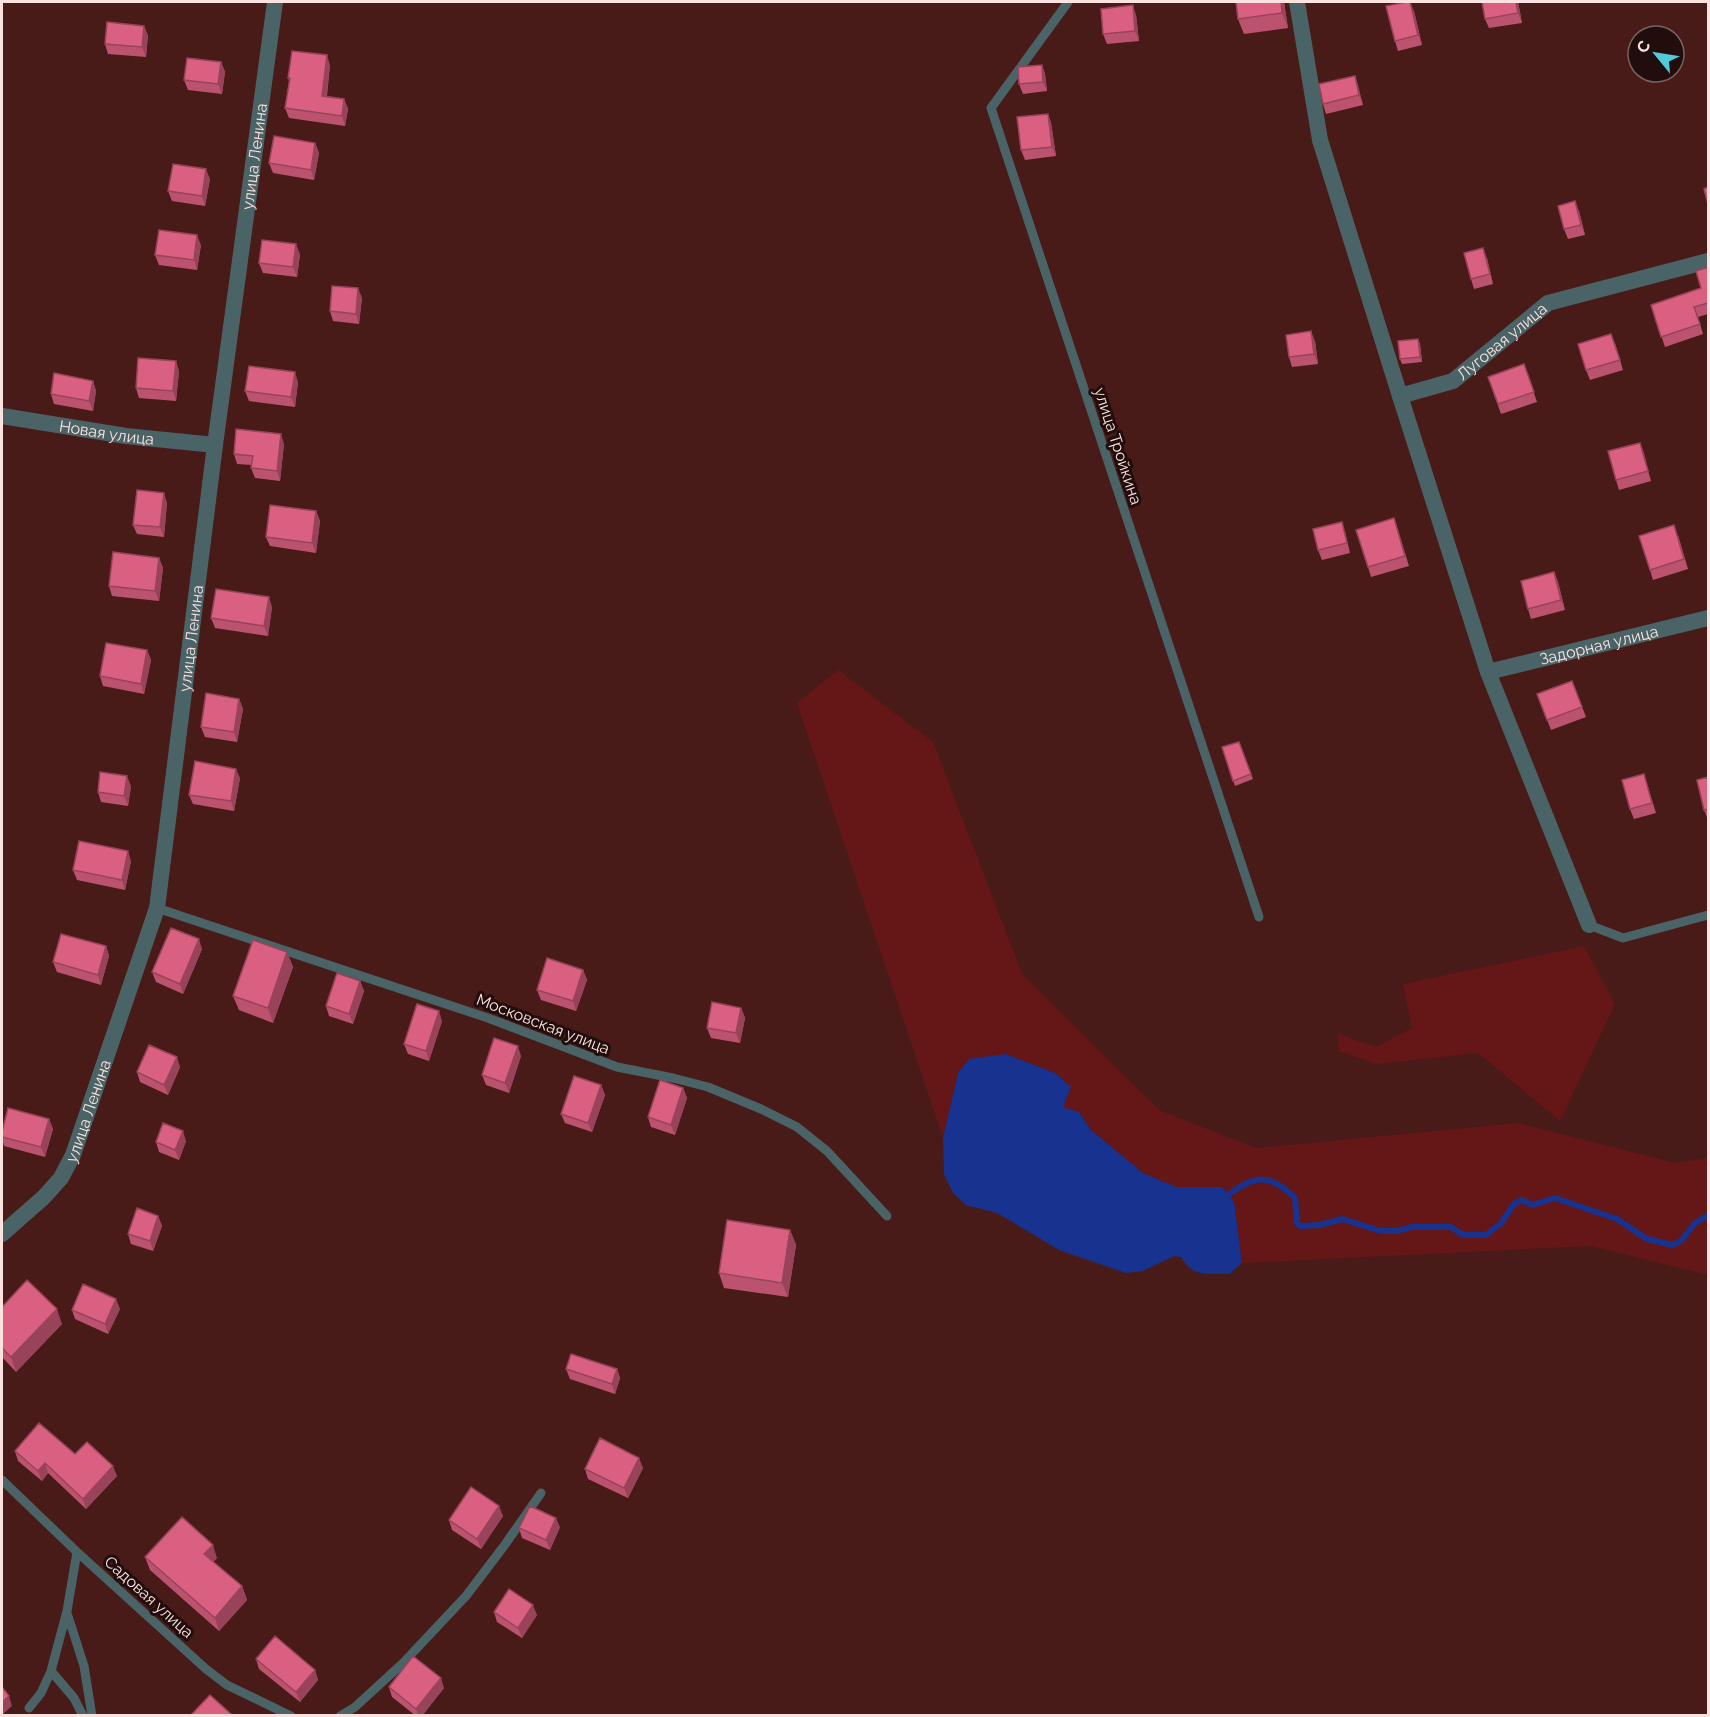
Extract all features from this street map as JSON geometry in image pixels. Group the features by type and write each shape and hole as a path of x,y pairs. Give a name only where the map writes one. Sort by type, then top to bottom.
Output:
{"street":[{"name":"улица Ленина","path":"2,1234 44,1197 61,1178 73,1155 157,908 215,445 275,2"},
{"path":"1297,2 1320,141 1400,396 1488,672 1589,925"},
{"name":"Луговая улица","path":"1400,396 1453,381 1548,303 1708,261"},
{"name":"Новая улица","path":"2,416 126,436 215,445"},
{"name":"Задорная улица","path":"1488,672 1708,618"}],"lane":[{"name":"улица Тройкина","path":"1068,2 991,108 1259,917"},
{"name":"Московская улица","path":"157,908 488,1018 617,1068 699,1085 761,1109 797,1127 827,1150 887,1216"},
{"path":"1589,925 1623,938 1708,915"},
{"name":"Садовая улица","path":"2,1480 77,1552 206,1669 227,1684 291,1716"},
{"path":"340,1716 355,1707 404,1663 466,1596 541,1493"},
{"path":"29,1708 41,1693 51,1671 67,1611 77,1552"},
{"path":"67,1611 84,1666 92,1716"},
{"path":"51,1671 74,1698 83,1716"}],"shaded area":[{"path":"838,670 933,742 1022,974 1159,1110 1256,1148 1518,1123 1675,1163 1708,1158 1708,1275 1591,1246 1242,1263 1234,1202 1222,1188 1176,1187 1143,1173 1091,1130 1079,1112 1062,1107 1071,1087 1055,1073 1006,1054 958,1072 943,1138 797,703"},
{"path":"1584,946 1615,1004 1560,1121 1478,1053 1377,1064 1339,1051 1338,1034 1376,1047 1412,1028 1403,984"},
{"path":"1006,1054 1055,1073 1071,1087 1063,1107 1079,1112 1091,1130 1143,1173 1176,1187 1222,1187 1234,1202 1242,1263 1229,1274 1208,1274 1196,1271 1181,1257 1174,1256 1143,1271 1126,1273 1059,1250 997,1213 966,1205 953,1193 944,1174 943,1138 958,1073 969,1059"}],"building":[{"path":"1236,2 1281,2 1282,13 1238,19"},
{"path":"1410,2 1418,35 1395,41 1386,6"},
{"path":"1482,2 1516,2 1518,13 1485,19"},
{"path":"1133,5 1135,31 1103,34 1101,9"},
{"path":"107,22 144,26 142,47 105,44"},
{"path":"292,51 327,55 322,96 344,99 342,116 285,108"},
{"path":"187,58 221,62 218,84 184,80"},
{"path":"1042,65 1043,82 1019,84 1018,67"},
{"path":"1355,76 1359,95 1323,104 1319,84"},
{"path":"1048,114 1052,147 1021,150 1017,117"},
{"path":"274,136 315,143 311,170 269,163"},
{"path":"173,164 206,169 202,196 168,191"},
{"path":"1708,187 1708,204 1704,189"},
{"path":"1575,201 1581,225 1564,229 1558,206"},
{"path":"159,230 197,235 194,260 155,255"},
{"path":"262,240 296,244 293,267 259,263"},
{"path":"1483,248 1490,274 1471,279 1464,253"},
{"path":"1708,267 1708,303 1694,307 1700,324 1661,337 1651,305 1701,288 1696,271"},
{"path":"332,286 358,288 356,314 330,311"},
{"path":"1311,331 1314,354 1289,357 1286,335"},
{"path":"1611,334 1620,360 1586,370 1578,344"},
{"path":"1418,339 1420,357 1400,359 1398,341"},
{"path":"138,358 176,361 173,391 136,388"},
{"path":"1524,364 1534,392 1498,404 1488,377"},
{"path":"249,366 295,372 291,397 245,391"},
{"path":"54,373 93,381 89,401 51,394"},
{"path":"236,429 281,434 277,471 251,468 253,456 234,454"},
{"path":"1640,443 1648,471 1616,480 1608,451"},
{"path":"137,490 164,493 160,527 133,525"},
{"path":"270,505 316,511 312,543 266,537"},
{"path":"1394,518 1405,556 1368,567 1356,530"},
{"path":"1342,522 1347,543 1318,550 1313,529"},
{"path":"1674,525 1684,559 1650,570 1639,536"},
{"path":"113,552 159,558 155,591 109,586"},
{"path":"1554,572 1561,600 1528,609 1521,581"},
{"path":"216,589 269,597 264,626 211,618"},
{"path":"106,643 147,650 141,684 100,676"},
{"path":"1572,681 1582,707 1547,720 1537,694"},
{"path":"206,693 239,699 234,732 201,727"},
{"path":"1239,742 1251,774 1233,781 1222,747"},
{"path":"195,761 236,769 231,801 189,795"},
{"path":"100,772 127,776 124,796 98,792"},
{"path":"1644,774 1652,803 1630,809 1622,780"},
{"path":"1708,777 1708,809 1704,810 1697,780"},
{"path":"79,841 128,851 122,880 73,870"},
{"path":"171,928 199,939 180,984 152,972"},
{"path":"61,934 106,946 98,975 53,962"},
{"path":"253,940 287,952 268,1008 233,996"},
{"path":"547,958 583,970 573,1001 537,990"},
{"path":"337,973 360,981 349,1014 326,1006"},
{"path":"712,1002 741,1008 736,1033 707,1028"},
{"path":"417,1004 439,1011 426,1051 404,1044"},
{"path":"494,1038 518,1046 505,1083 482,1075"},
{"path":"149,1045 177,1057 164,1085 137,1072"},
{"path":"574,1076 601,1085 588,1123 561,1114"},
{"path":"660,1080 683,1088 671,1125 648,1117"},
{"path":"8,1108 49,1119 41,1147 2,1137"},
{"path":"163,1123 183,1131 175,1150 156,1142"},
{"path":"137,1208 158,1216 150,1241 128,1234"},
{"path":"727,1220 790,1230 782,1283 719,1273"},
{"path":"27,1280 57,1309 11,1357 2,1348 2,1307"},
{"path":"83,1284 116,1299 105,1324 72,1310"},
{"path":"571,1354 617,1369 612,1384 566,1369"},
{"path":"39,1423 75,1454 87,1442 113,1466 83,1499 45,1463 38,1471 15,1451"},
{"path":"600,1438 639,1458 624,1488 585,1469"},
{"path":"471,1487 499,1506 477,1539 449,1520"},
{"path":"530,1506 556,1518 546,1540 519,1528"},
{"path":"182,1517 213,1545 204,1554 242,1586 215,1618 145,1557"},
{"path":"509,1589 533,1605 518,1628 494,1612"},
{"path":"275,1636 315,1670 296,1692 256,1659"},
{"path":"413,1656 441,1678 416,1709 389,1687"},
{"path":"2,1687 9,1696 2,1702"},
{"path":"210,1695 231,1714 229,1716 190,1716"}],"waterway":[{"path":"1228,1195 1254,1181 1270,1181 1278,1184 1295,1198 1297,1223 1300,1226 1319,1225 1343,1219 1380,1231 1398,1231 1411,1227 1451,1227 1463,1235 1486,1235 1501,1223 1514,1204 1522,1200 1532,1205 1555,1198 1617,1219 1647,1239 1673,1245 1682,1240 1694,1224 1708,1215"}]}
